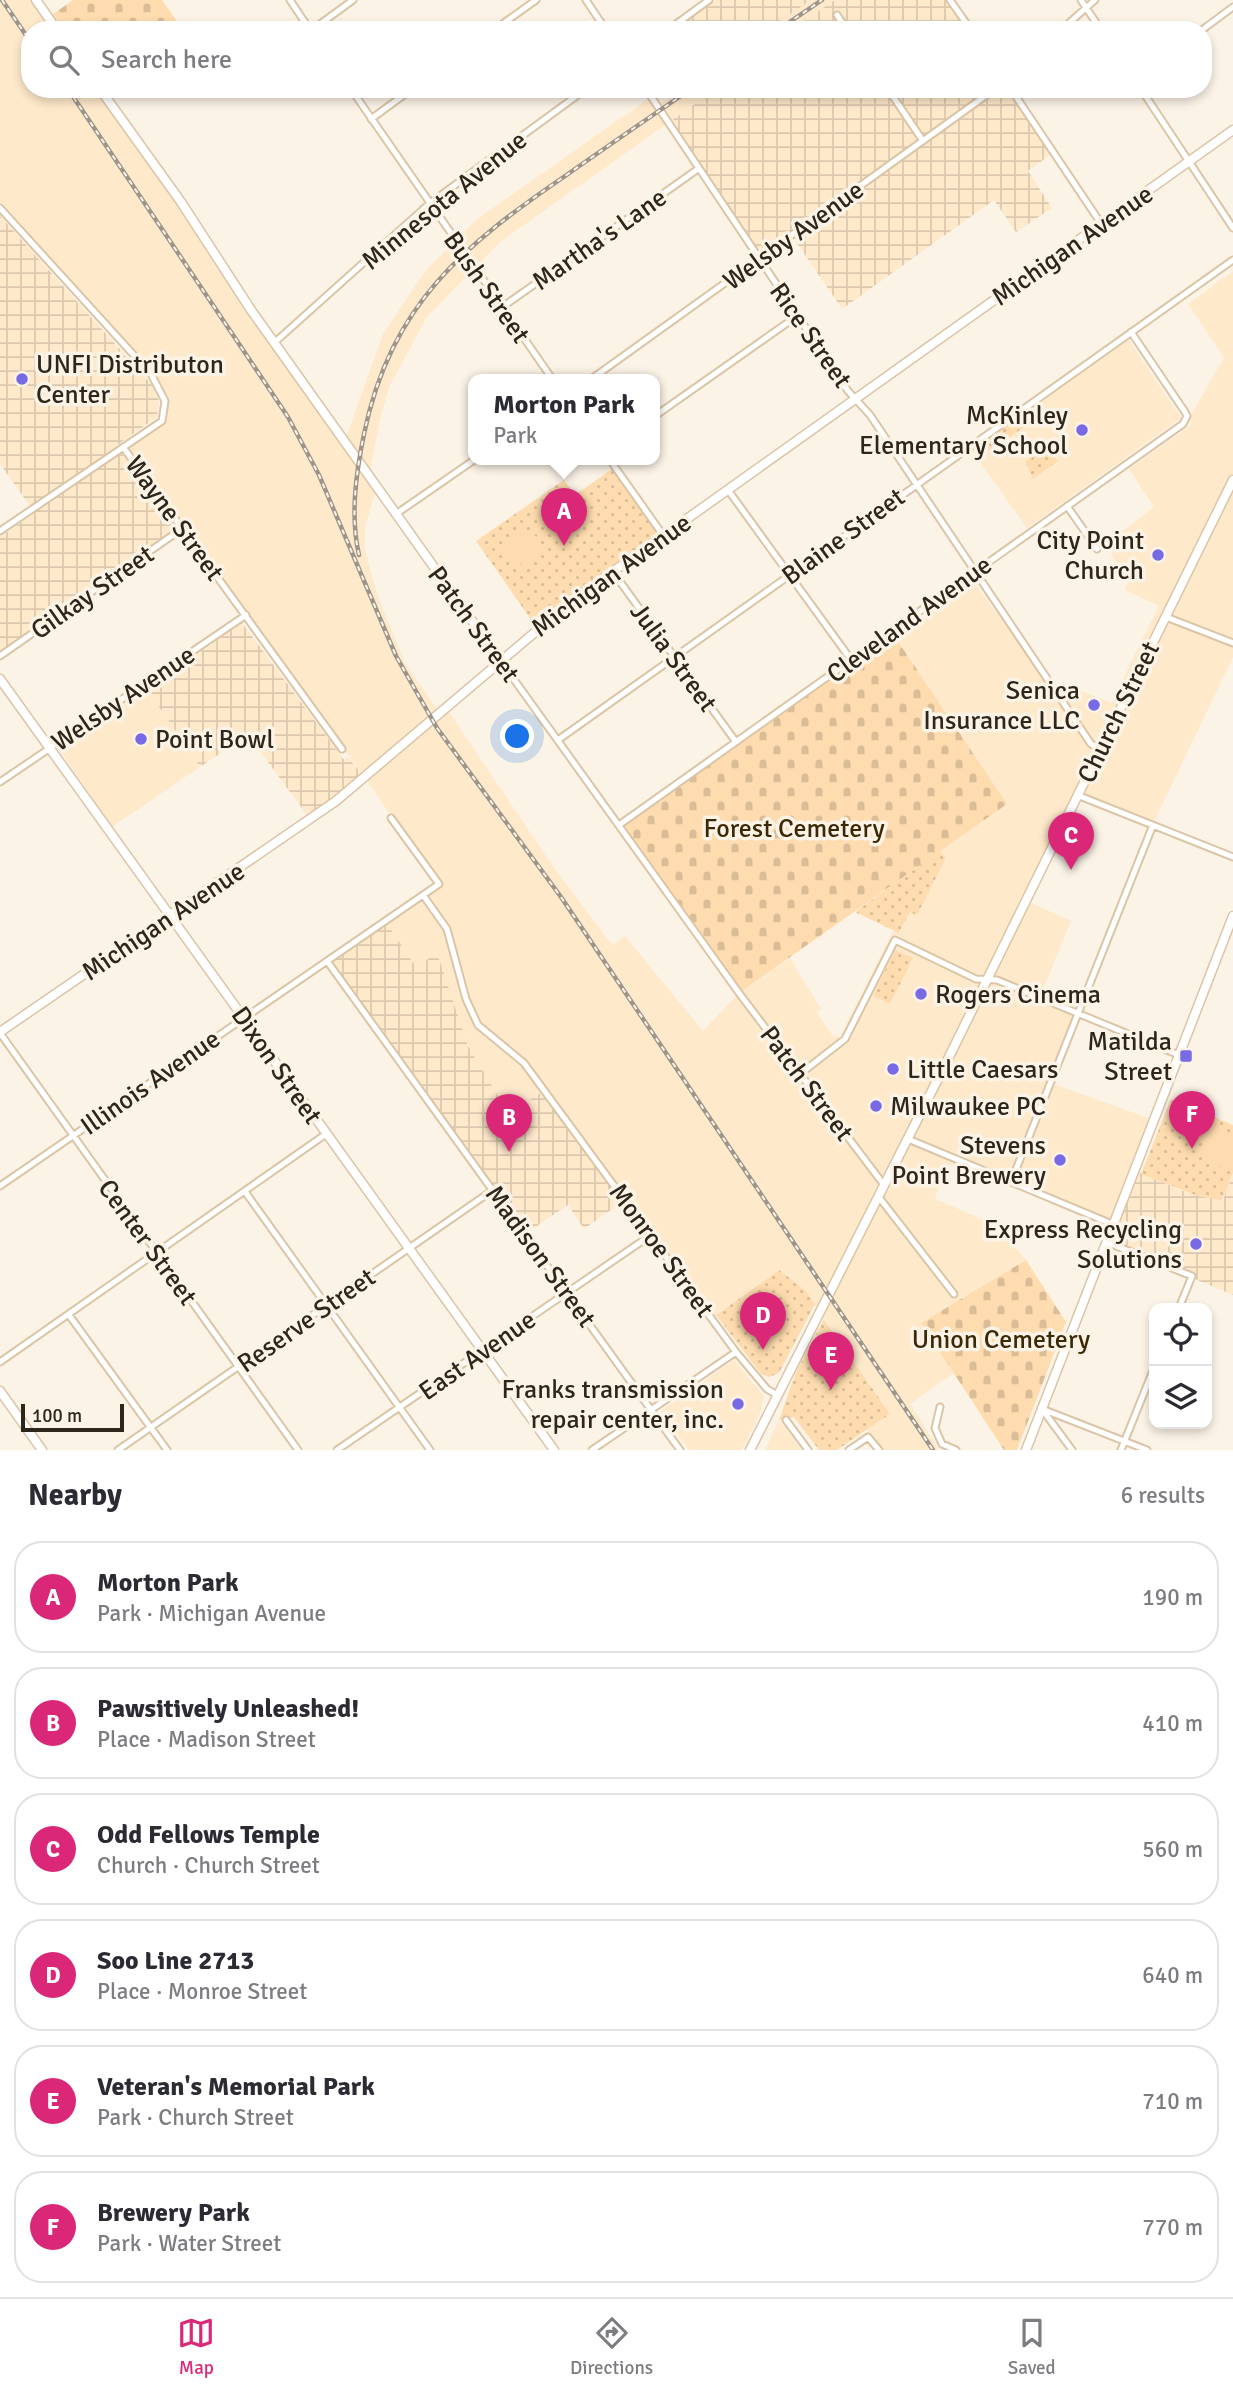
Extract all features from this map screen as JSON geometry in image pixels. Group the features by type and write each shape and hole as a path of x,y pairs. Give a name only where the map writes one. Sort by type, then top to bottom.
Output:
{"street":[{"path":"36,0 51,21"},
{"path":"290,0 305,21"},
{"path":"324,21 353,0"},
{"path":"507,21 536,0"},
{"path":"586,0 600,21"},
{"path":"680,21 709,0"},
{"path":"950,0 965,21"},
{"path":"1081,0 1095,21"},
{"path":"1071,21 1095,0"},
{"path":"1212,23 1233,7"},
{"path":"836,15 840,21"},
{"name":"Patch Street","path":"106,98 181,202 274,344 499,660 884,1185"},
{"name":"Bush Street","path":"357,98 549,374"},
{"path":"371,119 400,98"},
{"name":"Minnesota Avenue","path":"274,344 429,204 574,98"},
{"name":"Rice Street","path":"652,98 797,316 916,484 1091,744 1100,749"},
{"path":"894,98 923,141"},
{"name":"Welsby Avenue","path":"598,374 983,98"},
{"path":"1017,98 1102,225"},
{"path":"1147,98 1233,228"},
{"name":"Michigan Avenue","path":"0,1032 336,801 499,660 612,571 1233,130"},
{"name":"Martha's Lane","path":"501,308 698,169"},
{"name":"Wayne Street","path":"0,208 151,374 164,401 162,421 123,447 342,749"},
{"name":"Blaine Street","path":"558,740 1233,260"},
{"path":"660,412 797,316"},
{"name":"Cleveland Avenue","path":"619,825 1183,424 1187,416 1131,332"},
{"path":"0,531 123,447"},
{"path":"396,514 468,464"},
{"path":"614,465 663,535"},
{"name":"Church Street","path":"750,1450 908,1139 1233,480"},
{"path":"728,490 852,661"},
{"path":"1067,506 1097,549"},
{"name":"Gilkay Street","path":"0,656 183,528"},
{"name":"Julia Street","path":"612,571 736,742"},
{"name":"Welsby Avenue","path":"0,782 246,615"},
{"path":"1166,617 1233,643"},
{"name":"Dixon Street","path":"0,679 554,1450"},
{"path":"1077,795 1233,857"},
{"name":"Illinois Avenue","path":"0,1186 439,884 391,818"},
{"path":"1012,1182 1153,824"},
{"name":"Monroe Street","path":"423,895 447,929 466,999 478,1025 524,1063 736,1352 767,1389 777,1395"},
{"path":"1026,1450 1233,916"},
{"path":"800,1074 845,1039 895,940 976,979 998,981 1180,1055"},
{"name":"Madison Street","path":"327,961 680,1450"},
{"name":"Center Street","path":"0,1032 72,1137 298,1450"},
{"path":"0,1363 246,1193 326,1134"},
{"path":"908,1139 1112,1224"},
{"name":"Reserve Street","path":"118,1450 493,1190"},
{"path":"246,1193 430,1450"},
{"path":"878,1196 954,1294"},
{"name":"East Avenue","path":"337,1450 651,1234"},
{"path":"1106,1242 1192,1276 1180,1303"},
{"path":"69,1315 166,1450"},
{"path":"592,1450 736,1352"},
{"path":"1121,1450 1149,1381"},
{"path":"0,1391 42,1450"},
{"name":"Church Street","path":"756,1450 777,1395"},
{"path":"940,1407 935,1429 942,1444 956,1450"},
{"path":"1042,1409 1147,1450"},
{"path":"1042,1409 1072,1450"},
{"path":"786,1420 808,1450"},
{"path":"849,1450 868,1437 879,1450"}],"shaded area":[{"path":"0,0 36,0 51,21 21,21 21,98 106,98 345,440 383,334 426,270 476,220 650,98 657,106 669,98 703,98 500,242 427,317 390,385 381,415 369,476 377,487 365,527 365,550 377,594 405,663 439,712 446,707 552,865 612,945 625,936 703,1031 739,993 790,958 821,1009 817,1013 832,1035 840,1037 893,931 900,933 910,911 917,914 946,858 940,851 1006,804 895,637 974,583 1057,693 1069,686 1111,703 1159,606 1125,590 1130,576 1112,557 1112,539 1154,507 1129,469 1190,426 1191,415 1224,358 1188,304 1233,271 1233,657 1153,824 1077,795 1025,900 1071,921 1040,997 1079,1013 1051,1083 1154,1120 1112,1224 945,1163 935,1199 996,1225 1026,1260 922,1323 954,1373 910,1404 939,1450 883,1450 867,1430 890,1414 805,1290 779,1270 711,1318 544,1091 508,1113 481,1072 460,1028 437,953 417,968 385,921 438,884 365,778 123,447 162,421 165,401 151,374 0,208"},
{"path":"715,0 809,1 781,21 687,21"},
{"path":"808,0 835,0 804,21 780,21"},
{"path":"835,0 947,0 961,21 804,21"},
{"path":"703,98 1013,98 1050,155 1028,171 1052,208 1016,232 994,200 842,309 790,233 765,250 757,249 671,121"},
{"path":"0,216 152,385 159,401 157,417 116,446 176,528 171,535 0,652 0,537 35,513 0,464"},
{"name":"McKinley Elementary School","path":"1128,339 1181,418 1027,528 972,451"},
{"path":"242,623 344,760 347,756 365,778 310,819 248,735 200,767 147,689"},
{"path":"147,689 200,767 112,827 60,750"},
{"path":"385,921 416,967 437,953 468,1046 508,1113 544,1091 625,1200 584,1229 568,1205 525,1234 327,961"},
{"path":"1134,1170 1186,1192 1223,1200 1233,1173 1233,1295 1106,1242"},
{"path":"734,1360 764,1396 760,1413 742,1450 689,1450 661,1411"},
{"path":"779,1420 802,1450 765,1450"}],"green space":[{"path":"73,0 162,0 177,21 58,21 53,14"},
{"path":"1041,402 1044,408 1030,417 1032,421 1006,440 1008,444 993,455 984,443"},
{"path":"1047,446 1058,461 1033,479 1025,461"},
{"path":"615,467 663,535 537,628 476,541 564,480 575,495"},
{"path":"523,532 536,536 541,545 538,560 526,569 505,550"},
{"name":"Forest Cemetery","path":"895,637 1007,804 739,993 619,825 852,661"},
{"path":"940,851 946,858 917,915 910,912 899,933 855,912"},
{"path":"895,950 913,958 890,1004 873,996"},
{"path":"1171,1099 1233,1125 1233,1173 1222,1200 1201,1197 1141,1174"},
{"path":"1212,1126 1233,1136 1233,1152 1226,1169 1203,1157 1201,1146"},
{"name":"Union Cemetery","path":"1026,1260 1066,1322 1017,1450 1004,1450 921,1323"},
{"path":"779,1270 805,1290 815,1304 779,1373 769,1377 761,1374 716,1315"},
{"path":"824,1319 890,1414 837,1450 819,1450 794,1417 779,1420 796,1372"}],"railway":[{"path":"2,0 21,28"},
{"path":"791,21 822,0"},
{"path":"74,98 288,417 319,475 396,656 437,728 561,897 933,1450"},
{"path":"359,555 355,494 364,434 376,388 413,313 437,282 496,226 678,98"}],"place":[{"name":"UNFI Distributon Center","path":"22,379"},
{"name":"McKinley Elementary School","path":"1082,430"},
{"name":"Morton Park","path":"564,546"},
{"name":"City Point Church","path":"1158,555"},
{"name":"Senica Insurance LLC","path":"1094,705"},
{"name":"Point Bowl","path":"141,739"},
{"name":"Odd Fellows Temple","path":"1071,870"},
{"name":"Rogers Cinema","path":"921,994"},
{"name":"Matilda Street","path":"1186,1056"},
{"name":"Little Caesars","path":"893,1069"},
{"name":"Milwaukee PC","path":"876,1106"},
{"name":"Brewery Park","path":"1192,1149"},
{"name":"Pawsitively Unleashed!","path":"509,1152"},
{"name":"Stevens Point Brewery","path":"1060,1160"},
{"name":"Express Recycling Solutions","path":"1196,1244"},
{"name":"Soo Line 2713","path":"763,1350"},
{"name":"Veteran's Memorial Park","path":"831,1390"},
{"name":"Franks transmission repair center, inc.","path":"738,1404"}]}
